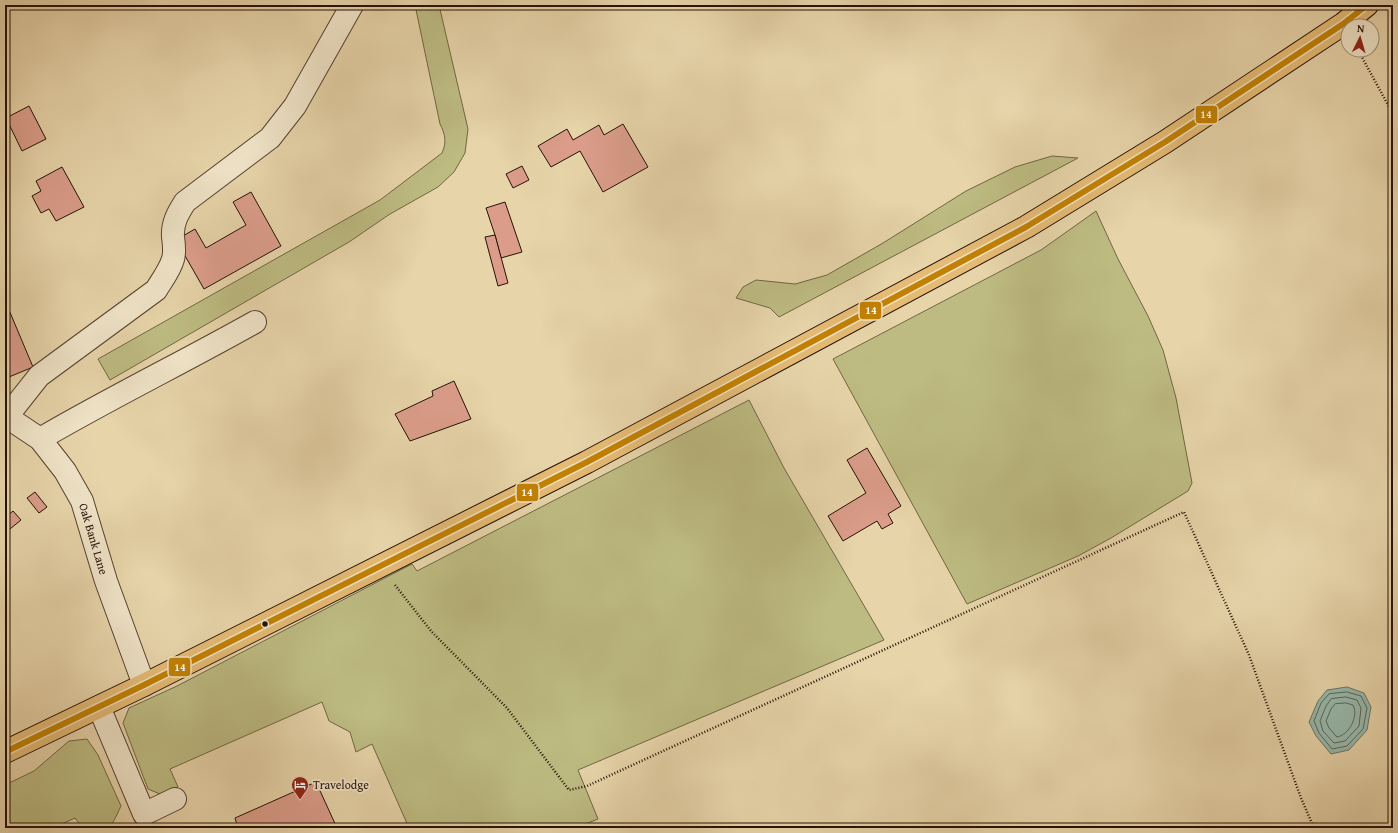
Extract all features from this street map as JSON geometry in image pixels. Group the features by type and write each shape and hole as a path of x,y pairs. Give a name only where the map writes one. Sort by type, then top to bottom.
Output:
{"main road":[{"path":"5,752 144,685 379,565 587,462 1026,227 1165,142 1343,24 1368,5"}],"street":[{"path":"6,417 39,376 156,290 166,275 173,259 174,226 177,214 185,202 270,138 295,106 352,5"},
{"path":"40,439 103,402 210,348 255,322"},
{"name":"Oak Bank Lane","path":"6,417 40,439 65,470 82,501 106,581 144,685"},
{"path":"99,707 144,814 175,799"}],"path":[{"path":"1362,58 1393,114"},
{"path":"379,565 431,631 507,708 568,790 587,786 1184,512 1249,655 1301,798 1314,828"}],"shaded area":[{"path":"415,5 439,5 468,129 465,153 454,172 438,187 390,214 349,242 110,380 98,359 380,200 442,153 445,142 444,135 440,124"},
{"path":"1052,156 1078,158 779,317 770,308 736,298 743,287 756,280 795,284 827,275 883,243 966,191 1015,167"},
{"path":"1096,211 1118,259 1148,316 1163,350 1176,398 1192,483 1188,491 1111,538 1078,556 967,604 833,359 1041,250"},
{"path":"749,400 784,468 884,640 578,770 598,819 575,828 409,828 372,744 356,752 350,732 329,721 322,702 170,769 178,787 160,794 148,789 123,723 129,708 177,686 412,564 417,571"},
{"path":"87,739 98,755 121,806 111,824 104,828 83,828 75,818 53,828 5,828 5,785 34,771 69,741"}],"water":[{"path":"1347,687 1364,693 1371,707 1367,730 1349,750 1331,754 1316,736 1309,722 1318,701 1327,690"}],"building":[{"path":"29,106 46,139 22,151 6,118"},
{"path":"623,124 648,167 603,192 580,151 551,167 538,146 567,129 573,140 599,125 604,135"},
{"path":"522,166 529,180 513,188 506,174"},
{"path":"62,167 84,207 56,221 49,209 41,213 32,196 41,191 36,181"},
{"path":"251,192 281,246 204,289 176,240 195,229 206,248 246,225 233,202"},
{"path":"505,202 522,252 501,258 486,208"},
{"path":"495,235 508,283 498,286 485,237"},
{"path":"9,310 33,367 9,377 5,367 5,311"},
{"path":"454,381 471,419 410,441 395,414 433,396 432,391"},
{"path":"867,448 901,506 888,514 893,523 882,529 877,521 843,541 828,516 866,493 847,460"},
{"path":"35,492 47,507 39,513 27,498"},
{"path":"13,511 21,520 5,533 5,518"},
{"name":"Travelodge","path":"316,782 337,828 238,828 235,818"}],"transit line":[{"name":"14","path":"5,752 144,685 587,462 1026,227 1165,142 1343,24 1367,5"}],"place":[{"name":"Travelodge","path":"300,800"}]}
